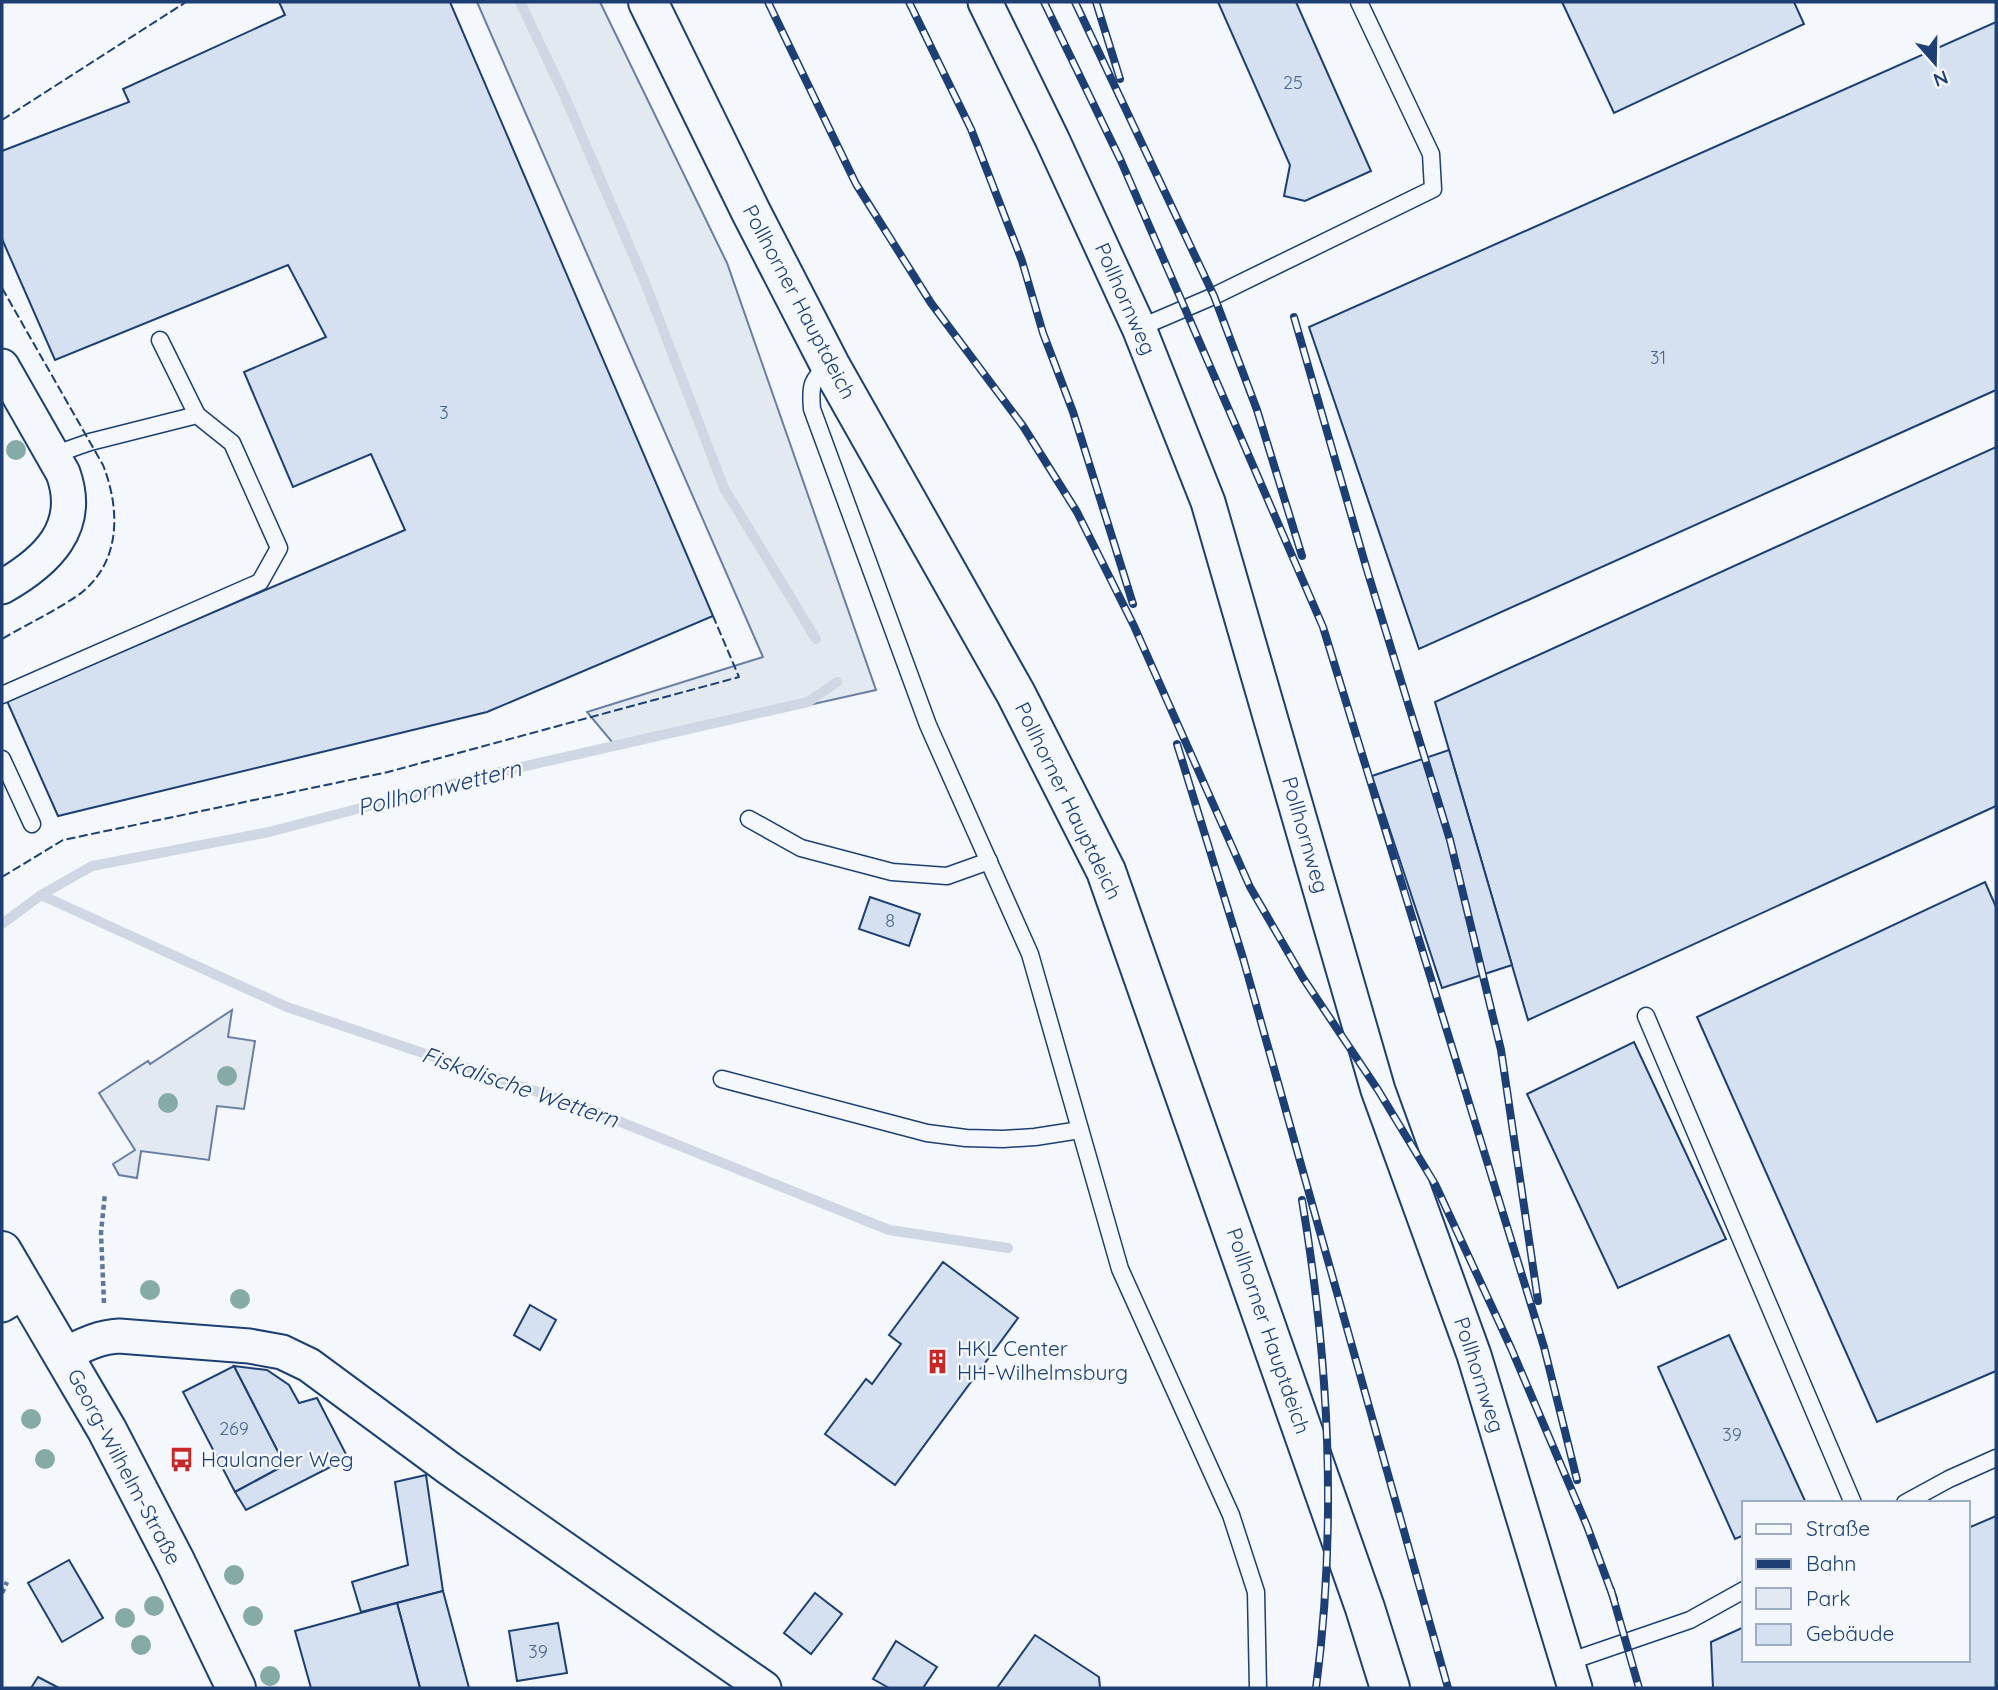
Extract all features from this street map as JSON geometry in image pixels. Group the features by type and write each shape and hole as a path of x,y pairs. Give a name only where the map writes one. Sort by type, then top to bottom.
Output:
{"main road":[{"name":"Pollhorner Hauptdeich","path":"648,2 830,365 1016,694 1106,871 1365,1608 1390,1688"},
{"name":"Georg-Wilhelm-Straße","path":"2,1251 14,1298 76,1349 107,1430 176,1563 236,1688"}],"street":[{"name":"Pollhornweg","path":"985,2 1139,328 1208,502 1378,1090 1474,1356 1572,1675"},
{"path":"2,366 53,455 68,488 69,504 61,535 45,556 26,573 2,587"},
{"path":"76,1349 119,1336 249,1346 282,1352 309,1365 450,1469 764,1688"}],"lane":[{"path":"1139,328 1213,296 1433,189 1431,154 1359,2"},
{"path":"2,695 260,582 279,548 232,443 197,415 160,340"},
{"path":"830,365 816,375 810,392 813,409 928,724 1030,954 1120,1269 1231,1515 1256,1592 1258,1688"},
{"path":"53,455 90,442 197,415"},
{"path":"2,759 32,824"},
{"path":"749,819 801,848 892,872 947,876 989,860"},
{"path":"1646,1016 1852,1501"},
{"path":"722,1079 927,1133 1003,1139 1080,1130"},
{"path":"1909,1501 1996,1458"},
{"path":"1572,1675 1690,1620 1742,1591"}],"path":[{"path":"76,1349 105,1301 101,1233 105,1192"},
{"path":"2,1593 7,1582"}],"green space":[{"path":"477,2 600,2 727,263 876,690 617,748 587,712 763,657"},
{"path":"232,1010 228,1037 255,1041 244,1109 217,1106 209,1160 141,1151 137,1178 119,1175 113,1164 135,1150 99,1093 148,1061 150,1064"}],"building":[{"path":"279,2 450,2 713,616 487,712 58,816 7,701 405,530 371,454 293,487 244,372 326,337 288,265 55,360 2,239 2,151 129,102 123,89 285,15"},
{"path":"1218,2 1296,2 1371,171 1305,201 1284,196 1290,165"},
{"path":"1562,2 1794,2 1804,24 1614,113"},
{"path":"1996,22 1996,390 1419,649 1309,327"},
{"path":"1996,447 1996,806 1528,1020 1435,702"},
{"path":"1449,750 1512,965 1442,988 1372,776"},
{"path":"1985,882 1996,907 1996,1371 1877,1422 1697,1017"},
{"path":"870,897 920,914 909,946 859,929"},
{"path":"1634,1042 1726,1239 1618,1288 1527,1094"},
{"name":"HKL Center HH-Wilhelmsburg","path":"943,1262 1018,1318 895,1485 825,1434 866,1379 872,1384 901,1344 889,1335"},
{"path":"530,1305 556,1320 540,1350 514,1335"},
{"path":"1729,1335 1805,1501 1742,1501 1742,1536 1735,1539 1658,1367"},
{"path":"234,1366 285,1465 235,1492 183,1392"},
{"path":"234,1366 267,1370 289,1385 299,1403 317,1398 348,1458 246,1510 235,1492 285,1465"},
{"path":"426,1475 443,1591 361,1612 352,1582 408,1565 395,1482"},
{"path":"1996,1516 1996,1688 1713,1688 1711,1642 1742,1628 1742,1662 1970,1662 1970,1527"},
{"path":"69,1560 103,1618 62,1642 28,1583"},
{"path":"443,1591 469,1688 420,1688 397,1603"},
{"path":"815,1593 842,1614 811,1654 784,1633"},
{"path":"397,1603 420,1688 311,1688 295,1631"},
{"path":"558,1623 567,1673 517,1681 509,1631"},
{"path":"1035,1635 1099,1677 1100,1688 997,1688"},
{"path":"896,1641 937,1667 923,1688 889,1688 873,1679"},
{"path":"38,1677 59,1688 31,1688"}],"waterway":[{"path":"520,2 562,90 644,280 724,488 816,639"},
{"name":"Pollhornwettern","path":"2,924 41,895 92,866 269,832 495,773 808,702 837,682"},
{"name":"Fiskalische Wettern","path":"41,895 287,1007 591,1110 889,1230 1008,1248"}],"railway":[{"path":"768,2 856,184 931,303 1023,426 1077,512 1134,626 1250,887 1303,978 1378,1090 1435,1184 1511,1348 1587,1526 1614,1599"},
{"path":"909,2 971,129 1022,261 1043,333 1073,412 1133,604"},
{"path":"1044,2 1121,161 1323,627 1544,1347 1577,1480"},
{"path":"1075,2 1214,296 1257,410 1302,556"},
{"path":"1096,2 1120,79"},
{"path":"1294,317 1367,570 1450,840 1501,1050 1538,1301"},
{"path":"1177,744 1243,958 1448,1688"},
{"path":"1302,1200 1319,1321 1327,1444 1326,1566 1316,1688"},
{"path":"1611,1590 1639,1688"}],"fence":[{"path":"2,120 186,2"},
{"path":"2,288 103,465 113,501 114,518 109,553 102,569 91,583 68,602 2,639"},
{"path":"2,877 63,840 388,772 739,677 713,616"}],"place":[{"name":"HKL Center HH-Wilhelmsburg","path":"937,1361"},
{"name":"Haulander Weg","path":"181,1460"}]}
